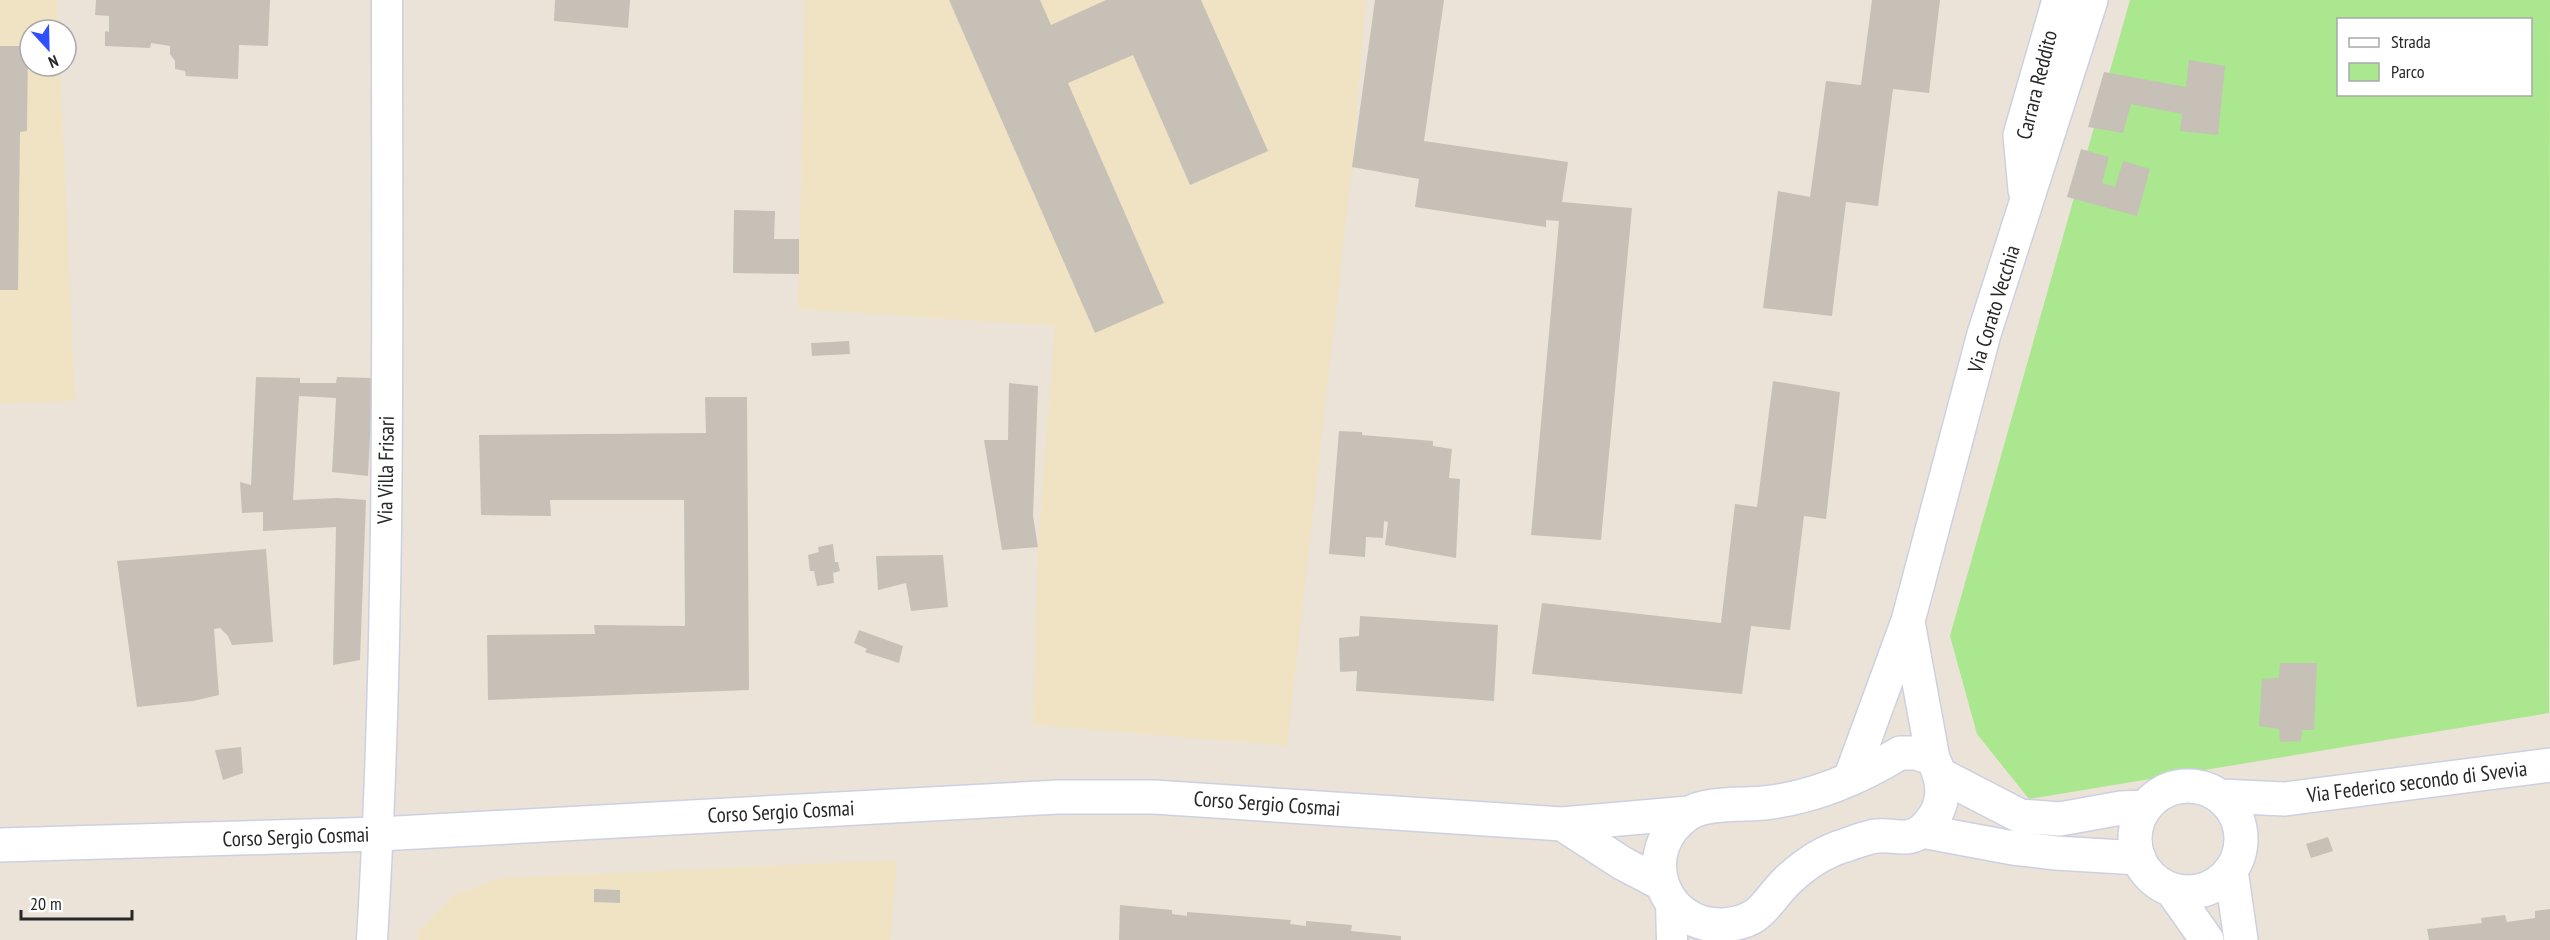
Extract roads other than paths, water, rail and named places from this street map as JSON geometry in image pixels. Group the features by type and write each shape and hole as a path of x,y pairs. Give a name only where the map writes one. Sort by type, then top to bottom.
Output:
{"main road":[{"name":"Carrara Reddito","path":"2026,206 2020,135 2059,0"},
{"name":"Via Corato Vecchia","path":"1850,779 1908,621 1984,334 2091,0"},
{"name":"Via Corato Vecchia","path":"1908,621 1937,767 1941,804 1936,816 1922,831"},
{"name":"Corso Sergio Cosmai","path":"0,844 379,834 1058,797 1154,797 1562,824 1689,813 1724,804 1765,803 1826,789 1900,753 1917,753 1937,767"},
{"name":"Via Federico secondo di Svevia","path":"2146,807 2158,796 2172,789 2188,786 2204,789 2219,796 2285,799 2550,765"},
{"path":"1937,767 2020,816 2060,819 2121,808 2146,807"},
{"path":"2146,807 2138,821 2135,836 2139,858 2144,869 2155,881 2170,889 2187,892 2204,890 2219,882 2231,870 2239,855 2241,838 2234,814 2219,796"},
{"name":"Via Federico secondo di Svevia","path":"2241,838 2285,799"},
{"path":"1666,893 1657,865 1661,848 1674,827 1689,813"},
{"name":"Corso Sergio Cosmai","path":"1562,824 1666,893 1683,913 1735,931"},
{"path":"1735,931 1767,908 1787,881 1812,861 1838,847 1877,836 1903,839 1922,831 2024,850 2139,858"},
{"path":"2231,870 2241,940"},
{"path":"2170,889 2207,940"}],"street":[{"name":"Via Villa Frisari","path":"372,940 379,834 387,410 387,0"},
{"path":"1666,893 1672,940"}]}
